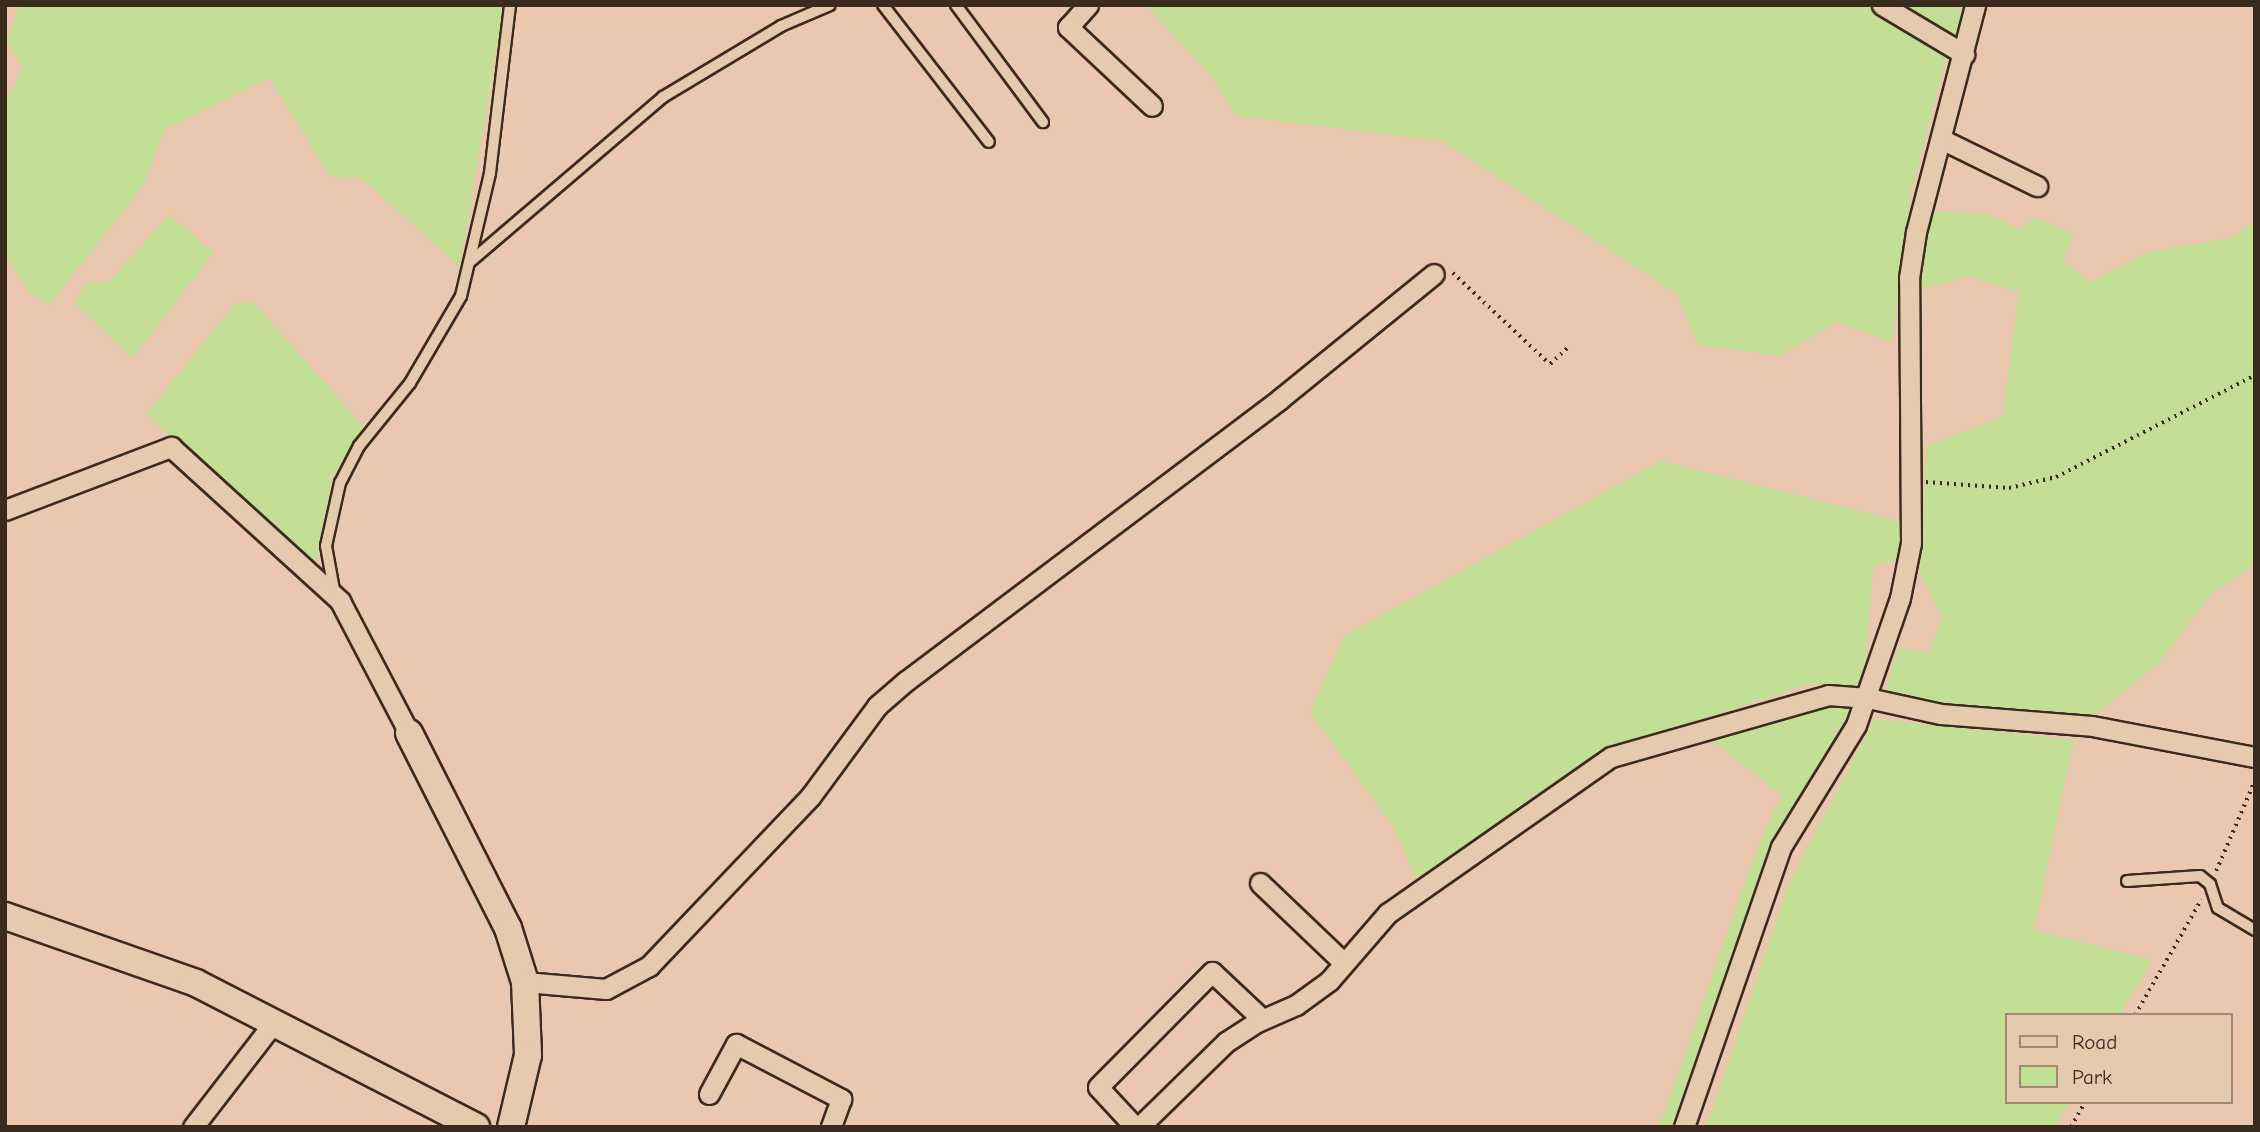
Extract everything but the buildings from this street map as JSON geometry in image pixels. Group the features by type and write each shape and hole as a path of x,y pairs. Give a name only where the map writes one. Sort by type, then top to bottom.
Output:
{"street":[{"path":"1088,5 1068,27 1152,106"},
{"path":"1882,5 1964,54"},
{"path":"1684,1127 1781,847 1868,698 1900,598 1911,543 1909,278 1925,193 1943,140 1975,5"},
{"path":"1943,140 2036,186"},
{"path":"525,982 606,989 649,966 810,797 877,706 906,681 1280,399 1434,274"},
{"path":"5,510 171,447 340,601 508,928 525,982 528,1055 511,1127"},
{"path":"1262,1019 1212,972 1098,1087 1137,1127 1226,1042 1262,1019 1296,1005 1344,963 1388,913 1611,757 1808,700 1828,695 1868,698 1941,714 2092,726 2255,757"},
{"path":"1260,883 1344,963"},
{"path":"5,916 196,983 275,1021 476,1127"},
{"path":"193,1127 275,1021"},
{"path":"709,1094 736,1044 841,1099 831,1127"}],"lane":[{"path":"340,601 331,585 326,546 340,483 359,446 410,383 454,314 470,262 502,98 510,5"},
{"path":"470,262 663,97 780,26 830,5"},
{"path":"883,5 989,142"},
{"path":"956,5 1043,122"},
{"path":"2127,881 2200,876 2210,884 2218,908 2255,930"}],"path":[{"path":"1434,274 1443,264 1550,364 1569,346"},
{"path":"1914,481 2008,488 2056,477 2255,375"},
{"path":"2136,1013 2210,884 2255,780"},
{"path":"2071,1127 2084,1104"}],"green space":[{"path":"19,5 493,5 503,10 460,267 361,178 330,177 270,78 164,130 144,185 49,305 31,294 5,256 5,102 23,69 7,41"},
{"path":"1146,5 1961,5 1960,26 1947,54 1911,193 1892,342 1837,322 1780,356 1698,345 1677,294 1442,141 1236,116 1213,78"},
{"path":"1933,210 1991,215 2018,229 2036,218 2074,234 2063,260 2090,282 2146,253 2235,237 2255,219 2255,565 2212,593 2157,665 2094,715 1939,706 1885,693 1898,648 1929,653 1942,617 1920,573 1927,445 2003,417 2019,292 1970,276 1919,290"},
{"path":"169,215 214,252 133,358 75,304 85,284 110,281"},
{"path":"253,302 365,428 331,481 314,572 146,414 236,303"},
{"path":"1661,461 1904,522 1902,560 1874,565 1863,686 1810,684 1600,753 1417,879 1393,826 1310,712 1344,636"},
{"path":"1838,704 1850,711 1773,847 1674,1127 1659,1127 1757,849 1781,795 1712,740 1809,708"},
{"path":"1875,719 2074,740 2034,930 2152,960 2121,1013 2004,1013 2004,1104 2069,1104 2055,1127 1707,1127 1789,883"}]}
